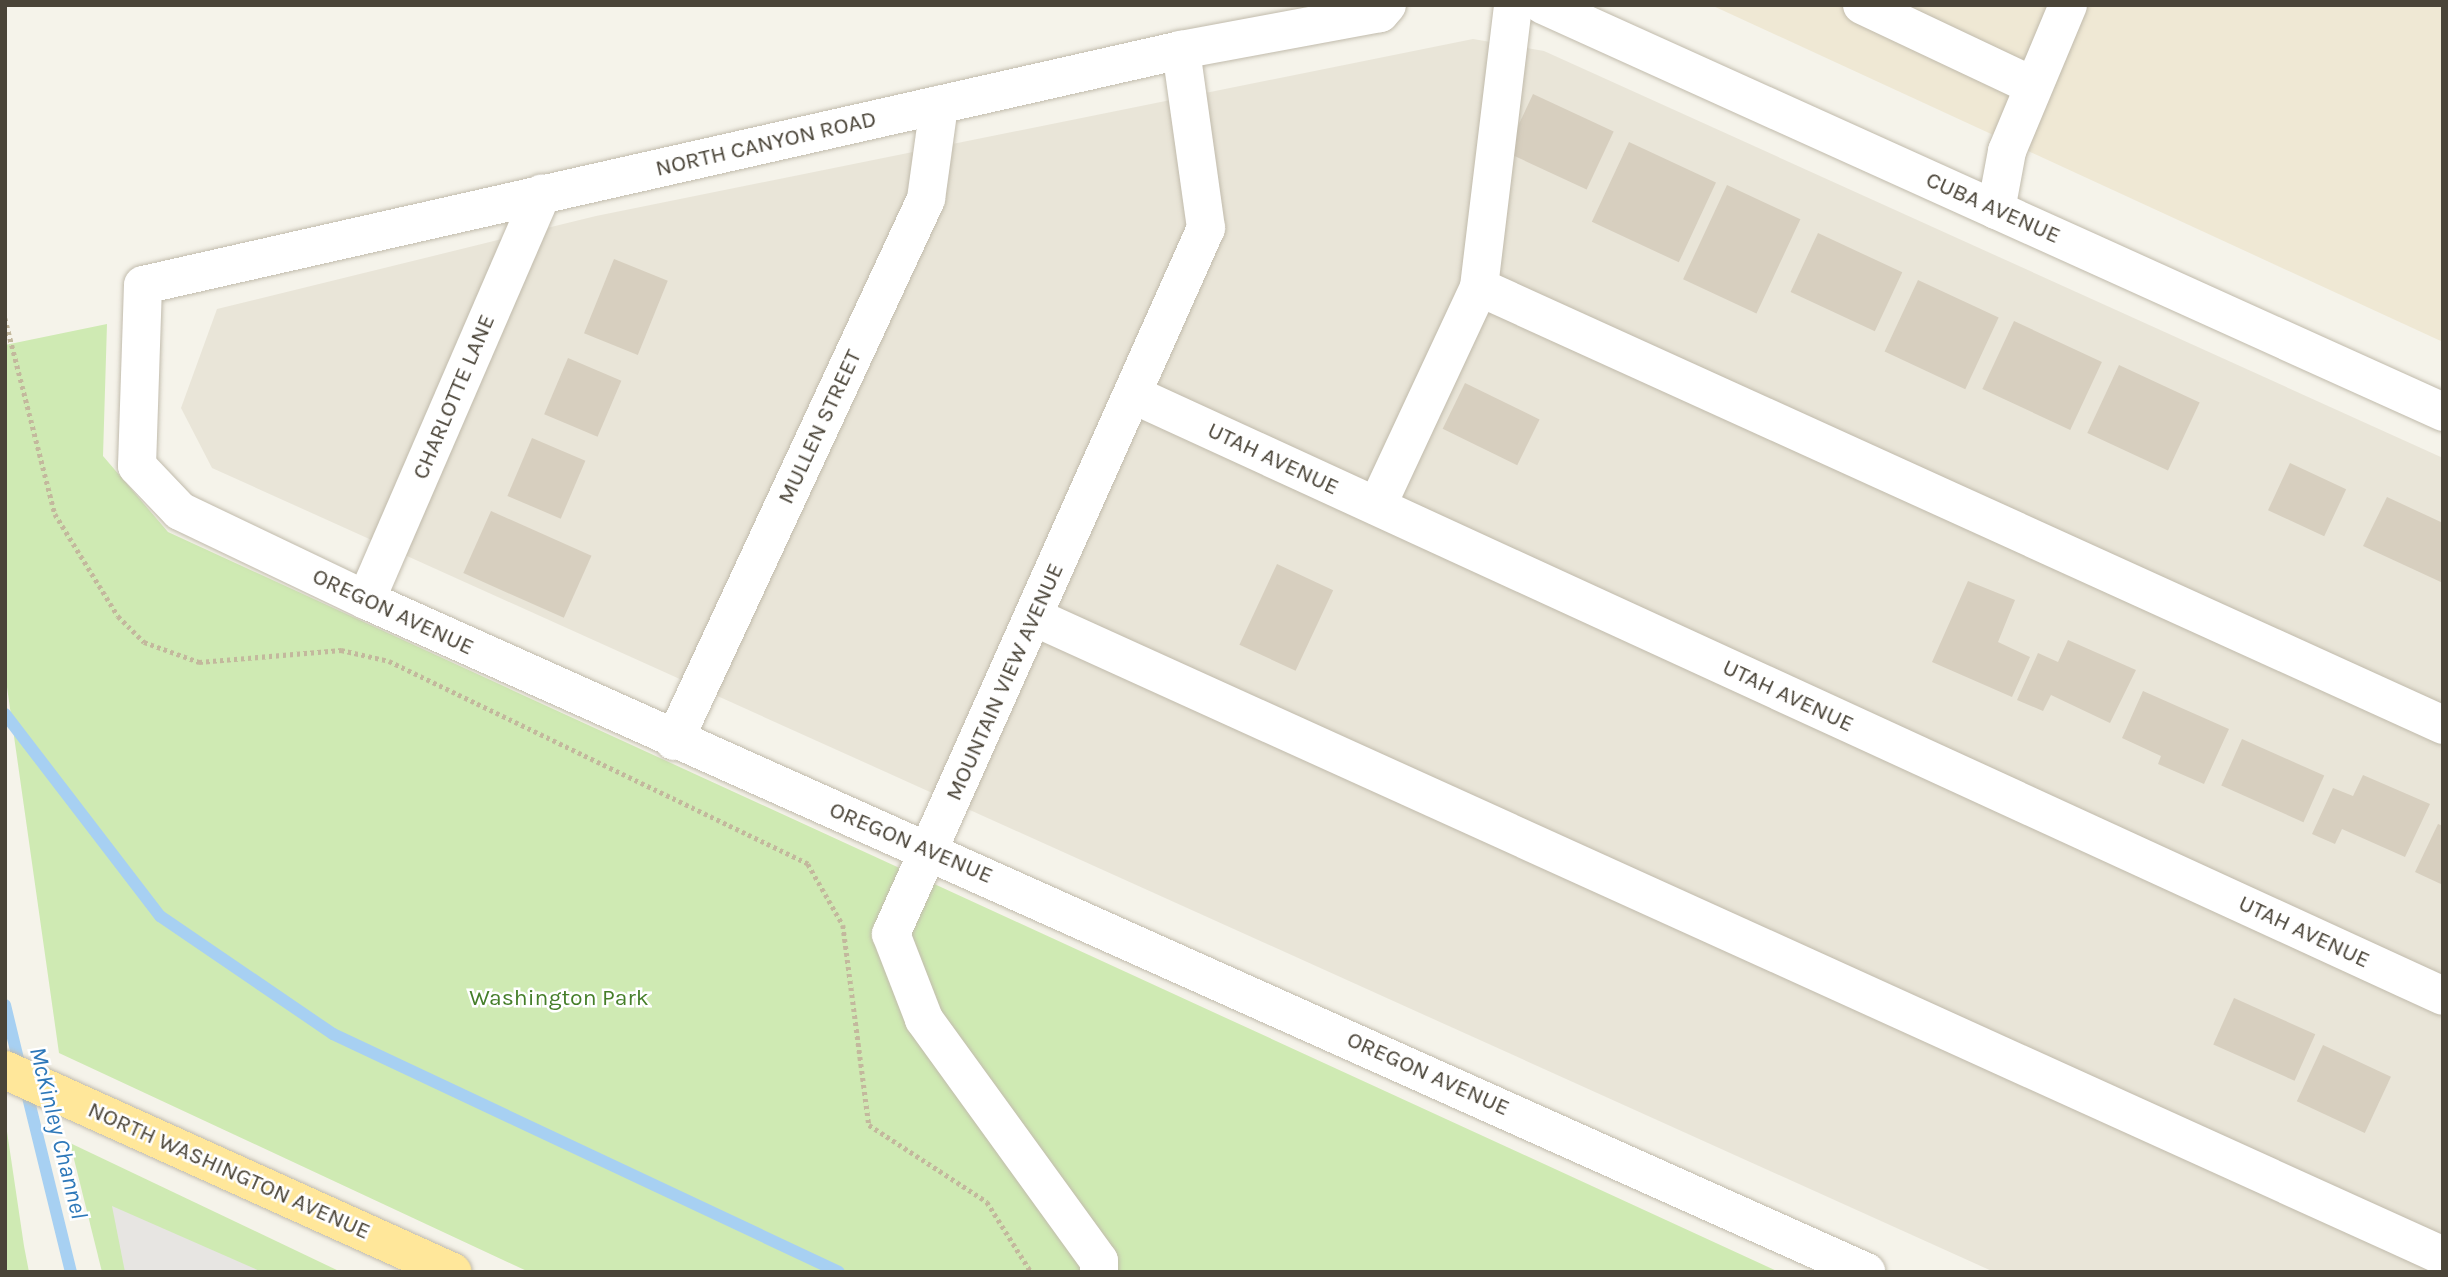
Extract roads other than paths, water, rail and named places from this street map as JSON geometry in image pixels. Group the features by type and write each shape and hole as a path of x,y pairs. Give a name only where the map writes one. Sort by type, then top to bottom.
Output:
{"main road":[{"name":"NORTH WASHINGTON AVENUE","path":"5,1070 453,1272"}],"street":[{"name":"NORTH CANYON ROAD","path":"143,285 1181,50 1380,13 1387,5"},
{"path":"1377,506 1479,287 1513,5"},
{"name":"CUBA AVENUE","path":"1544,5 2443,412"},
{"path":"1862,5 2031,85"},
{"path":"1996,210 2007,151 2031,85 2068,5"},
{"name":"MOUNTAIN VIEW AVENUE","path":"1099,1272 1099,1261 924,1019 891,934 1134,395 1206,228 1181,50"},
{"name":"MULLEN STREET","path":"674,741 926,199 939,105"},
{"name":"CHARLOTTE LANE","path":"366,600 542,194"},
{"name":"OREGON AVENUE","path":"143,285 137,466 180,512 674,741 929,849 1866,1272"},
{"path":"1479,287 2443,725"},
{"name":"UTAH AVENUE","path":"1134,395 2443,996"},
{"path":"1034,617 2443,1256"}],"waterway":[{"path":"5,714 160,916 333,1034 839,1272"},
{"name":"McKinley Channel","path":"5,1005 21,1071"},
{"name":"McKinley Channel","path":"26,1089 71,1272"}],"park label":[{"name":"Washington Park","path":"559,998"}]}
